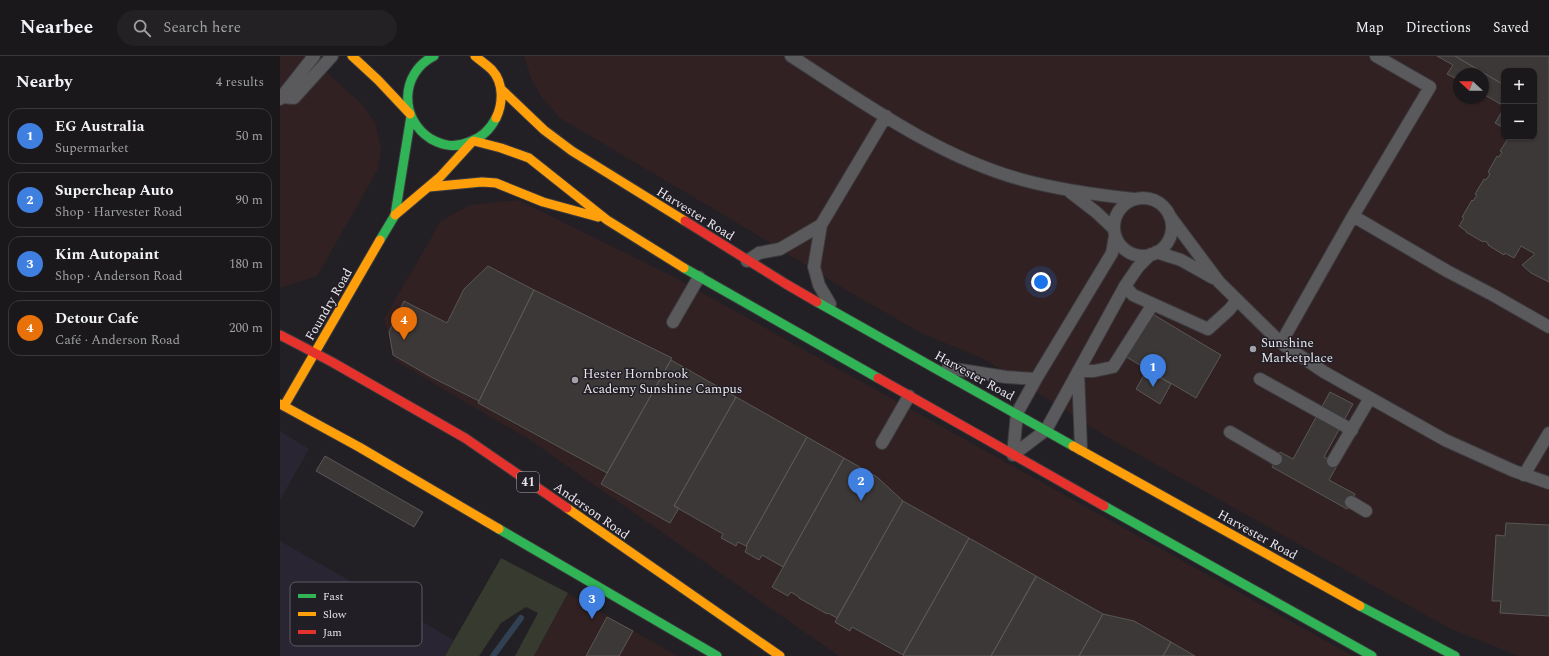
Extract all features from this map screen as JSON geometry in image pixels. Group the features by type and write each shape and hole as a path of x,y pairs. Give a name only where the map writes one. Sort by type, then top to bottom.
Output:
{"street":[{"path":"352,56 378,80 410,115 418,129 429,138 436,142 457,146 473,142 501,148 529,158 607,220 699,277 1372,656"},
{"name":"Foundry Road","path":"394,216 410,115 408,98 410,82 419,68 434,56"},
{"name":"Harvester Road","path":"475,56 489,66 499,85 533,121 557,141 747,261 1357,605 1455,656"},
{"path":"499,66 499,85"},
{"name":"Foundry Road","path":"282,405 315,353 394,216 429,187 473,142 482,137 494,124 501,107 499,85"},
{"path":"429,187 482,182 496,183 543,202 607,220"},
{"name":"Anderson Road","path":"280,335 315,353 465,438 780,656"},
{"path":"282,405 359,447 717,656"}],"lane":[{"path":"281,98 314,56"},
{"path":"281,98 294,98 332,56"},
{"path":"791,56 912,133 968,161 1022,180 1069,191 1134,199 1142,198 1158,202 1165,208 1219,282 1281,343 1324,372 1450,443 1524,476 1549,484"},
{"path":"1281,343 1353,216 1430,87 1376,56"},
{"path":"834,311 822,292 814,267 821,225 886,116"},
{"path":"1069,191 1096,212 1115,233 1119,244 1126,250 1138,255 1154,253 1181,260 1219,282"},
{"path":"1013,455 1017,413 1112,253 1115,220 1119,211 1125,204 1134,199"},
{"path":"1013,455 1046,430 1125,286 1138,267 1163,247 1168,240 1171,224 1169,215"},
{"path":"1353,216 1447,271 1549,327"},
{"path":"747,261 759,253 780,249 821,225"},
{"path":"673,322 699,277"},
{"path":"1125,286 1133,295 1208,329 1229,310 1237,300"},
{"path":"1078,371 1094,371 1114,367 1153,304"},
{"path":"933,366 1006,378 1036,379"},
{"path":"1078,371 1081,449"},
{"path":"1260,379 1352,430"},
{"path":"882,444 909,396"},
{"path":"1333,461 1370,398"},
{"path":"1230,432 1276,459"},
{"path":"1524,476 1549,433"},
{"path":"1351,502 1366,511"}],"shaded area":[{"path":"280,56 314,56 327,73 362,104 375,123 381,148 378,169 317,276 280,288"},
{"name":"Sunshine Marketplace","path":"524,56 1549,56 1549,656 1519,656 1449,628 1109,438 984,359 921,333 843,288 749,230 560,118 540,95 531,78"},
{"path":"518,200 672,276 1353,656 839,656 530,440 396,361 384,319 441,221 470,205"},
{"path":"280,431 309,449 280,500"},
{"path":"280,541 352,582 290,582 290,646 422,646 422,622 454,640 445,656 280,656"},
{"path":"568,593 677,656 534,656"}],"green space":[{"path":"501,558 568,593 534,656 515,656 538,613 526,607 501,623 479,656 445,656"}],"building":[{"path":"1437,56 1455,56 1475,68 1453,68 1453,77 1447,74 1453,65"},
{"path":"1455,56 1549,56 1549,282 1531,273 1522,265 1535,254 1521,246 1514,258 1505,253 1504,255 1488,245 1488,243 1483,242 1459,226 1464,218 1462,217 1472,200 1473,201 1477,195 1475,194 1484,179 1486,180 1490,174 1488,172 1497,156 1499,157 1502,152 1500,151 1507,140 1537,140 1537,68 1501,68 1501,83 1489,76 1489,68 1475,68"},
{"path":"1489,76 1501,83 1501,104 1489,97"},
{"path":"1501,113 1501,126 1495,123"},
{"path":"488,266 534,290 479,401 433,378 393,355 389,332 404,301 447,323 464,289"},
{"name":"Hester Hornbrook Academy Sunshine Campus","path":"534,290 672,358 607,473 478,403"},
{"path":"1149,312 1221,355 1196,398 1123,355"},
{"path":"671,360 736,397 674,506 679,508 670,523 601,484"},
{"path":"1147,370 1171,384 1160,404 1136,389"},
{"path":"1330,392 1353,404 1324,457 1338,464 1329,480 1355,494 1347,509 1272,467 1280,452 1293,459"},
{"path":"736,397 807,437 746,546 738,542 736,546 721,538 723,534 674,506"},
{"path":"807,437 844,458 783,567 762,555 759,560 745,552 746,546"},
{"path":"325,456 423,512 414,527 316,471"},
{"path":"844,458 877,477 903,501 837,618 828,613 827,614 791,592 788,596 772,587"},
{"path":"903,501 969,538 903,655 852,627 850,631 835,622"},
{"path":"1506,523 1549,525 1549,616 1500,613 1501,601 1492,601 1496,535 1505,536"},
{"path":"969,538 1036,576 1035,579 991,656 904,656 903,655"},
{"path":"1036,576 1103,614 1079,656 991,656"},
{"path":"1103,614 1134,621 1171,642 1163,656 1079,656"},
{"path":"607,617 633,631 619,656 586,656"},
{"path":"1171,642 1195,656 1163,656"}],"waterway":[{"path":"493,656 521,618"}],"traffic: fast":[{"path":"434,56 423,64 415,73 410,84 408,96 409,108 413,120 421,130 431,139 440,143 454,146 464,144 481,136 488,130 496,118"},
{"path":"380,240 395,215 411,116"},
{"path":"684,268 878,378"},
{"path":"817,302 1073,446"},
{"path":"1104,506 1372,656"},
{"path":"499,529 717,656"},
{"path":"1360,606 1455,656"}],"traffic: slow":[{"path":"352,56 378,80 410,114"},
{"path":"475,56 492,70 499,81 501,100 496,118"},
{"path":"501,89 544,130 572,151 685,221"},
{"path":"474,141 501,148 529,158 607,220 684,268"},
{"path":"395,215 440,177 472,142"},
{"path":"429,187 482,182 496,183 543,202 598,217"},
{"path":"284,406 380,240"},
{"path":"280,404 359,447 499,529"},
{"path":"1073,446 1360,606"},
{"path":"567,508 780,656"}],"traffic: jam":[{"path":"685,221 817,302"},
{"path":"280,335 332,362 465,438 567,508"},
{"path":"878,378 1104,506"}],"place":[{"name":"Detour Cafe","path":"404,340"},
{"name":"Sunshine Marketplace","path":"1253,349"},
{"name":"Hester Hornbrook Academy Sunshine Campus","path":"575,380"},
{"name":"EG Australia","path":"1153,387"},
{"name":"Supercheap Auto","path":"861,501"},
{"name":"Kim Autopaint","path":"592,619"}]}
